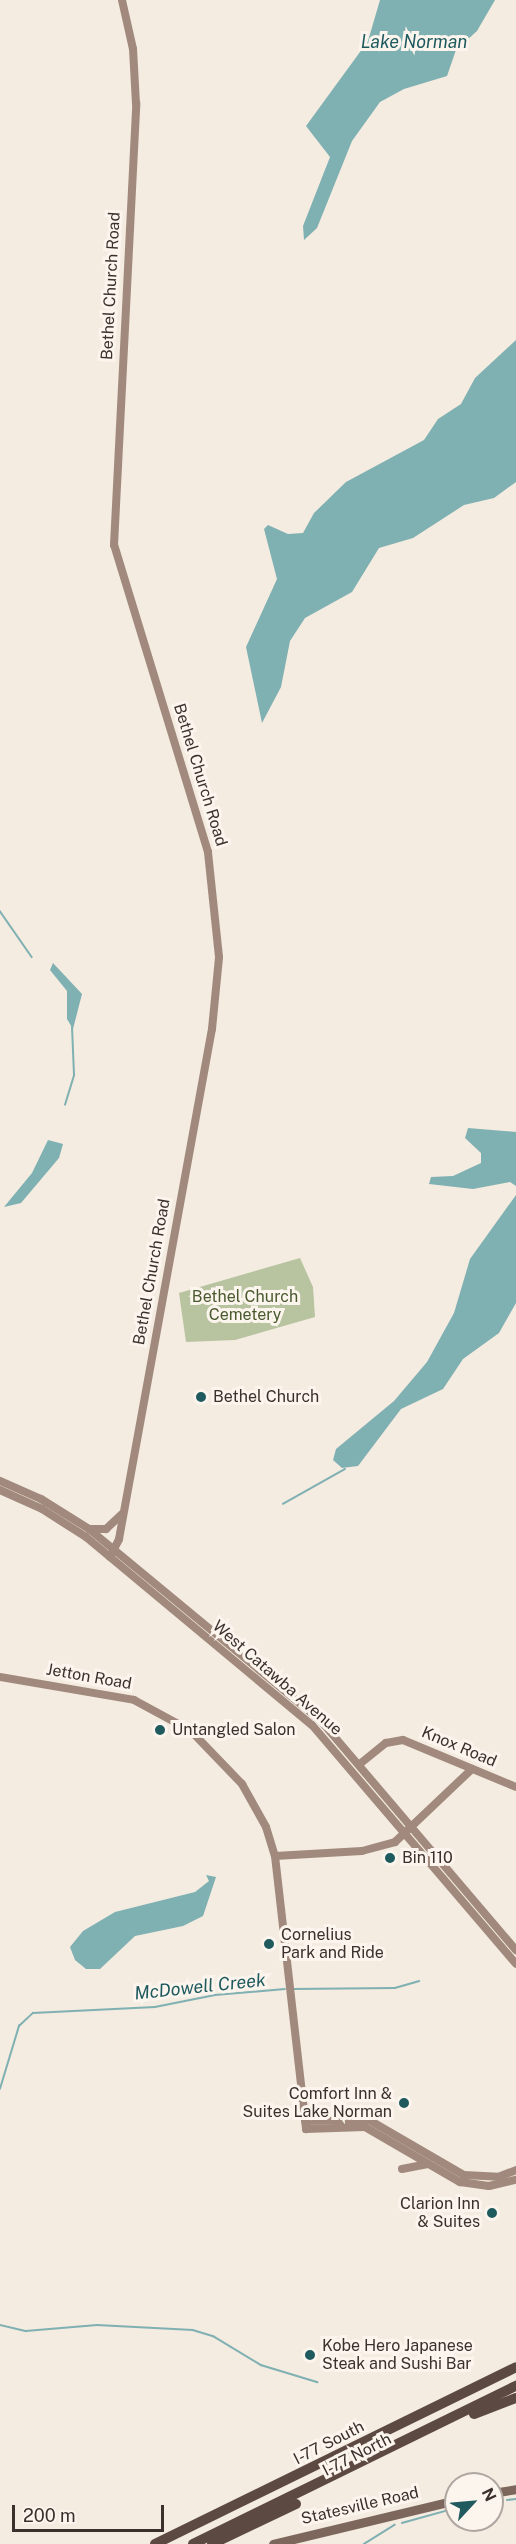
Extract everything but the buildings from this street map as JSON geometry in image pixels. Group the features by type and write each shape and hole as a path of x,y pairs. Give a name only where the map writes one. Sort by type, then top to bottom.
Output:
{"highway":[{"name":"I-77 South","path":"155,2544 516,2367"},
{"path":"170,2544 516,2374"},
{"path":"193,2544 516,2386"},
{"name":"I-77 North","path":"212,2544 516,2393"},
{"path":"474,2414 516,2398"}],"main road":[{"name":"Statesville Road","path":"273,2544 444,2503"}],"street":[{"name":"Bethel Church Road","path":"112,1553 124,1511 212,1029 219,937 213,875 202,825 129,607 113,541 136,104 133,49 122,0"},
{"name":"West Catawba Avenue","path":"0,1481 44,1500 89,1528 112,1553 209,1639 291,1707 345,1758 515,1949"},
{"name":"West Catawba Avenue","path":"0,1490 61,1520 112,1553 257,1667 337,1737 361,1763 408,1830 516,1964"},
{"path":"89,1528 106,1529 124,1511"},
{"path":"209,1639 251,1668 257,1667"},
{"name":"Jetton Road","path":"0,1677 134,1700 186,1727 242,1784 266,1827 275,1856 305,2125"},
{"path":"291,1707 297,1706 337,1737"},
{"name":"Knox Road","path":"361,1763 398,1740 516,1787"},
{"path":"275,1856 362,1851 389,1843 408,1830 472,1769"},
{"path":"471,1910 509,1949 515,1949"},
{"path":"305,2125 369,2120 464,2175 498,2177 516,2170"},
{"path":"305,2125 365,2127 427,2164 467,2184 500,2185 516,2180"},
{"path":"402,2169 427,2164"}],"green space":[{"name":"Bethel Church Cemetery","path":"300,1258 313,1287 315,1317 235,1340 186,1342 179,1293"}],"water":[{"name":"Lake Norman","path":"380,0 495,0 477,31 456,50 447,76 404,89 380,102 352,141 317,228 304,240 303,226 330,157 306,126 368,41"},
{"path":"516,340 516,482 494,498 464,505 413,538 379,548 352,592 305,618 290,641 281,687 262,723 246,647 277,579 264,529 268,525 288,534 303,533 314,513 346,482 424,440 438,419 461,404 475,378"},
{"path":"53,963 82,994 73,1029 67,1019 67,991 50,970"},
{"path":"468,1128 516,1132 516,1186 510,1182 473,1189 429,1184 431,1177 453,1176 481,1163 481,1153 465,1138"},
{"path":"48,1140 63,1144 59,1158 21,1203 4,1207 32,1173"},
{"path":"516,1195 516,1303 499,1333 463,1359 443,1389 401,1409 358,1466 342,1468 333,1460 336,1449 394,1401 427,1362 454,1313 470,1259"},
{"path":"206,1875 216,1877 203,1916 183,1926 135,1936 100,1969 86,1969 75,1960 70,1947 83,1931 115,1912 195,1892 209,1881"}],"waterway":[{"path":"0,911 32,957"},
{"path":"65,1105 74,1075 72,1027"},
{"path":"283,1504 345,1469"},
{"name":"McDowell Creek","path":"293,1989 395,1988 419,1981"},
{"name":"McDowell Creek","path":"0,2089 19,2026 33,2013 155,2007 215,1995 285,1989"},
{"path":"0,2325 26,2331 97,2325 193,2330 213,2336 261,2365 317,2382"},
{"path":"507,2500 516,2499"},
{"path":"402,2523 444,2511"},
{"path":"364,2544 394,2525"}],"place":[{"name":"Bethel Church","path":"201,1397"},
{"name":"Untangled Salon","path":"160,1730"},
{"name":"Bin 110","path":"390,1858"},
{"name":"Cornelius Park and Ride","path":"269,1944"},
{"name":"Comfort Inn & Suites Lake Norman","path":"404,2103"},
{"name":"Clarion Inn & Suites","path":"492,2213"},
{"name":"Kobe Hero Japanese Steak and Sushi Bar","path":"310,2355"}]}
